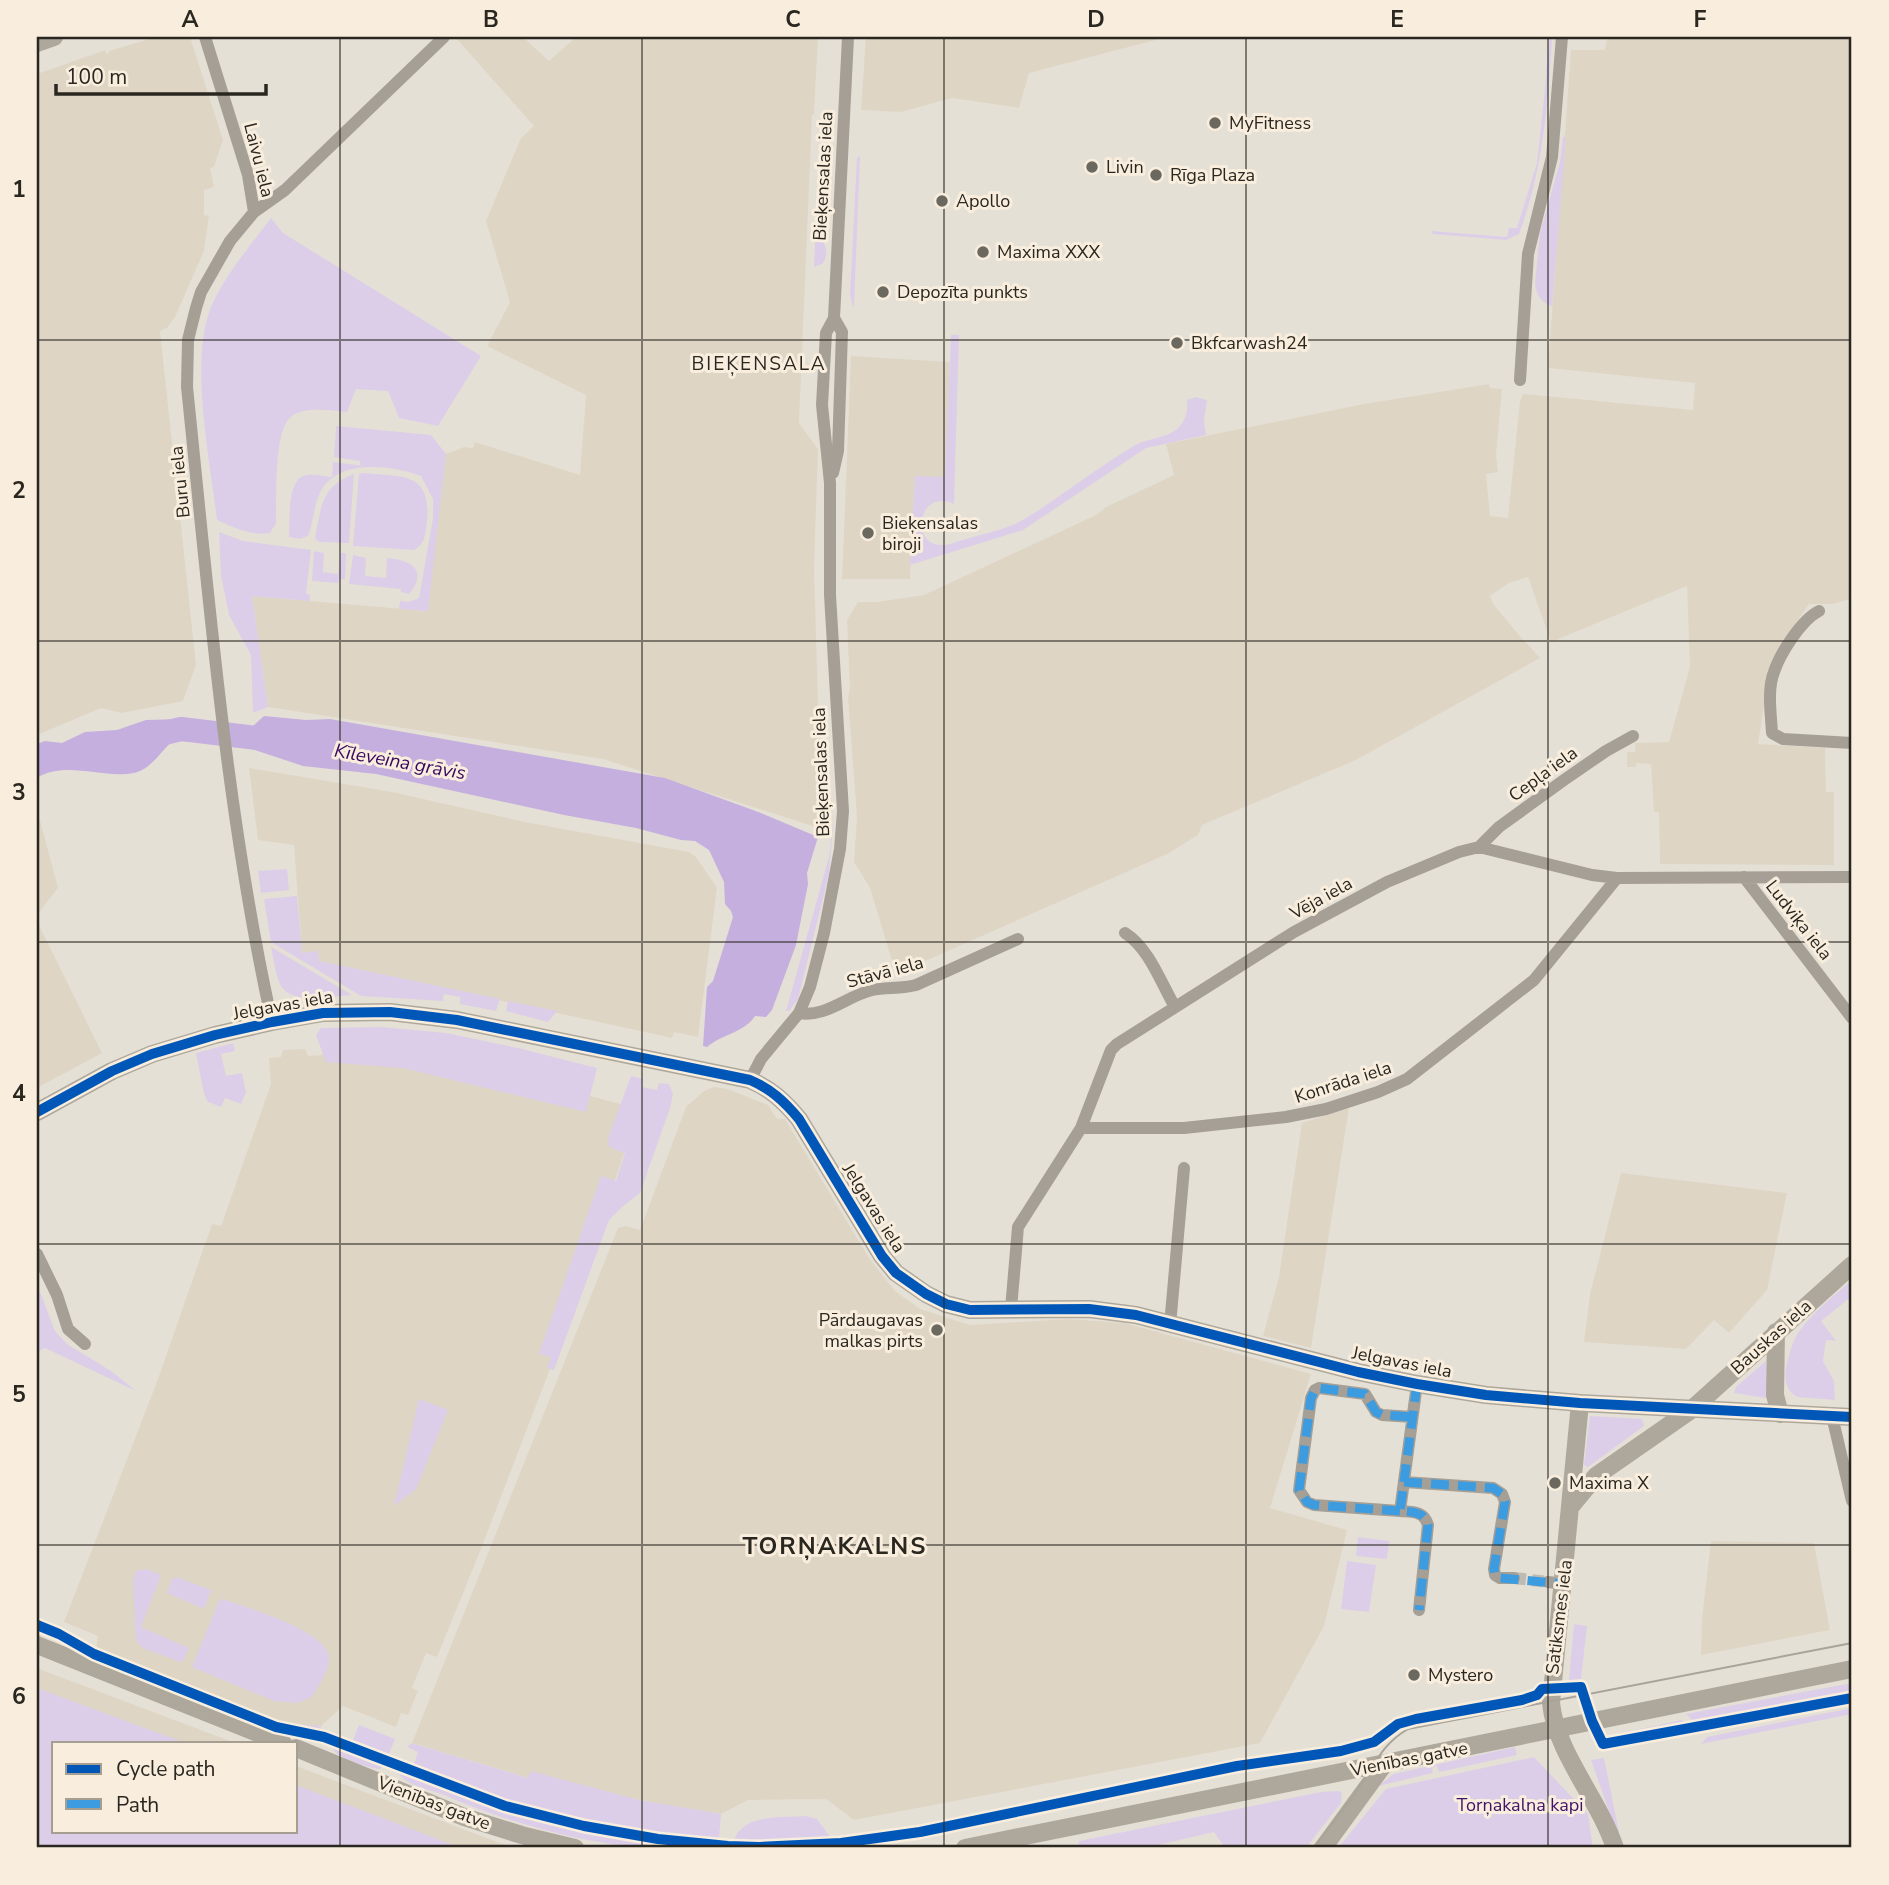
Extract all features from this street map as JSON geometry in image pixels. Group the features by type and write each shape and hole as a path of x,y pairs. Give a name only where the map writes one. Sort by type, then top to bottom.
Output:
{"street":[{"path":"37,43 54,37"},
{"name":"Laivu iela","path":"205,37 248,174 254,212"},
{"name":"Buru iela","path":"272,1021 250,911 228,760 189,400 187,353 191,326 201,292 230,241 254,212 285,190 444,37"},
{"name":"Bieķensalas iela","path":"750,1080 761,1059 799,1013 810,987 824,933 840,849 843,811 830,595 831,483 822,405 826,333 834,318 848,37"},
{"path":"1520,380 1528,254 1552,157 1562,37"},
{"path":"1819,611 1810,615 1803,623 1773,673 1772,733 1783,739 1852,743"},
{"name":"Cepļa iela","path":"1479,847 1499,827 1564,780 1633,736"},
{"path":"1479,847 1592,875 1617,878 1852,877"},
{"name":"Vēja iela","path":"1011,1309 1018,1227 1081,1128 1111,1050 1117,1044 1294,932 1387,882 1459,852 1479,847"},
{"name":"Ludviķa iela","path":"1744,877 1852,1018"},
{"name":"Konrāda iela","path":"1081,1128 1184,1128 1286,1118 1326,1109 1378,1092 1407,1079 1534,980 1617,878"},
{"path":"1125,933 1143,951 1175,1007"},
{"name":"Stāvā iela","path":"799,1013 815,1014 873,990 903,989 916,985 1018,939"},
{"name":"Jelgavas iela","path":"37,1112 112,1071 152,1054 272,1021 323,1013 390,1012 498,1027 750,1080 776,1094 799,1119 882,1256 896,1273 946,1304 970,1310 1089,1309 1169,1322 1358,1372 1486,1395 1580,1404 1593,1402 1691,1410 1852,1417"},
{"path":"1169,1322 1184,1168"},
{"path":"37,1254 57,1295 68,1329 85,1345"},
{"name":"Bauskas iela","path":"1691,1410 1852,1265"},
{"path":"1776,1332 1775,1395 1780,1414"},
{"path":"1400,1511 1417,1384"},
{"path":"1412,1417 1382,1415 1376,1412 1365,1394 1319,1388 1315,1390 1311,1398 1299,1490 1307,1502 1314,1505 1420,1513 1426,1518 1419,1610"},
{"name":"Satiksmes iela","path":"1580,1404 1572,1505 1556,1583 1551,1709 1556,1729 1600,1811 1615,1848"},
{"path":"1572,1505 1596,1476 1691,1410"},
{"path":"1832,1416 1852,1501"},
{"path":"1404,1482 1493,1488 1502,1494 1505,1503 1494,1569 1495,1575 1500,1578 1514,1578"},
{"path":"37,1645 280,1742"},
{"name":"Vienības gatve","path":"965,1848 1852,1669"},
{"name":"Vienības gatve","path":"298,1749 464,1817 575,1848"},
{"path":"1323,1848 1385,1763"}],"shaded area":[{"path":"156,37 190,37 223,140 214,167 210,168 214,187 204,190 204,215 209,216 204,251 175,317 167,328 160,331 196,665 183,701 122,713 101,708 37,735 37,74 105,50 107,55 109,51"},
{"path":"523,37 549,61 576,37 818,37 812,115 799,423 818,449 814,569 822,829 603,759 268,707 252,596 427,611 446,454 464,447 473,448 475,442 580,475 586,395 487,346 510,302 486,221 521,138 534,126 456,38"},
{"path":"866,37 1167,37 1029,73 1019,108 952,98 901,112 861,110"},
{"path":"1607,37 1852,37 1852,598 1833,604 1809,604 1794,626 1766,693 1758,744 1825,748 1826,792 1834,792 1834,865 1660,864 1659,812 1654,812 1651,764 1636,763 1636,767 1627,767 1627,752 1635,752 1635,743 1669,742 1690,667 1687,586 1551,642 1528,577 1509,583 1490,596 1494,605 1540,658 1356,760 1202,825 1198,835 1167,854 896,974 870,888 854,862 857,817 848,697 850,689 847,620 858,602 924,595 1096,515 1106,507 1174,475 1166,444 1364,404 1489,384 1490,388 1502,389 1496,455 1498,472 1486,474 1490,516 1508,518 1520,401 1523,394 1693,410 1695,383 1548,368 1571,50 1605,50"},
{"path":"851,356 950,362 945,477 915,477 910,579 842,579"},
{"path":"249,768 392,792 525,822 689,852 696,857 717,888 698,1037 674,1032 672,1038 319,961 318,951 302,953 294,845 258,840"},
{"path":"37,809 58,888 37,915"},
{"path":"37,921 102,1053 37,1088"},
{"path":"305,1049 308,1056 322,1055 325,1050 542,1083 639,1109 563,1335 481,1549 437,1657 426,1653 412,1688 418,1691 408,1715 401,1713 396,1727 343,1706 320,1727 281,1723 96,1650 98,1636 64,1622 158,1379 212,1224 221,1226 271,1084 269,1058 281,1057 283,1050"},
{"path":"714,1087 728,1089 768,1105 777,1119 785,1119 869,1258 895,1291 920,1309 970,1325 1069,1319 1125,1323 1311,1374 1270,1508 1347,1530 1324,1626 1260,1743 854,1820 826,1799 748,1800 721,1814 671,1806 606,1793 531,1772 529,1778 412,1743 618,1228 626,1226 640,1230 686,1107 704,1091"},
{"path":"1349,1108 1311,1348 1263,1336 1279,1277 1302,1123"},
{"path":"1621,1173 1787,1193 1767,1290 1729,1333 1714,1320 1686,1349 1584,1342 1590,1294"},
{"path":"1711,1541 1814,1543 1830,1630 1701,1655 1702,1619"},
{"path":"37,1668 232,1742 52,1742 52,1832 298,1832 298,1767 513,1848 37,1848"}],"green space":[{"path":"1549,37 1552,37 1549,88 1543,137 1534,186 1519,234 1506,240 1433,234 1431,231 1507,237 1509,228 1517,228 1537,163"},
{"path":"1563,137 1566,137 1552,306 1540,298 1535,284 1540,233 1560,162"},
{"path":"860,156 853,307 850,295 857,158"},
{"path":"825,159 822,224 826,253 822,264 814,267 819,162"},
{"path":"271,218 283,233 481,356 438,426 399,418 388,391 356,389 347,412 312,410 292,416 286,423 279,449 276,523 270,533 263,534 243,531 217,520 201,383 205,329 211,307 238,261"},
{"path":"951,335 959,335 954,504 941,501 931,505 924,512 922,522 923,533 929,541 938,545 993,532 1025,519 1137,444 1173,432 1184,419 1187,400 1196,397 1207,400 1204,421 1206,435 1146,448 1023,530 910,565 915,476 945,477"},
{"path":"336,426 431,435 446,454 428,611 399,609 400,601 408,602 419,598 433,518 433,499 421,476 381,467 351,469 338,474 320,493 308,536 300,539 289,537 290,503 298,480 310,475 332,477 333,462 364,466 360,465 360,461 334,457"},
{"path":"354,474 349,543 319,542 315,538 324,499 335,485"},
{"path":"359,474 412,480 425,493 427,522 424,538 414,550 353,546"},
{"path":"219,532 243,541 311,550 306,593 310,595 310,601 252,596 268,707 253,713 251,655 229,615 221,575"},
{"path":"314,551 324,553 323,572 338,574 341,553 346,553 345,579 339,579 339,583 312,581"},
{"path":"353,555 366,558 365,576 386,578 387,558 410,564 417,573 415,586 409,594 401,592 401,589 349,584"},
{"path":"834,812 829,874 798,999 789,1011 786,1011 829,857"},
{"path":"287,869 289,890 261,893 258,871"},
{"path":"297,896 302,953 318,951 319,961 500,999 496,1011 460,1004 460,997 444,994 443,1001 361,996 271,942 264,899"},
{"path":"271,947 352,995 314,998 294,996 287,992 279,982"},
{"path":"508,1001 557,1011 548,1022 506,1011"},
{"path":"381,1027 446,1033 597,1068 586,1112 403,1068 326,1062 316,1035 321,1028"},
{"path":"233,1043 235,1051 221,1054 226,1076 242,1073 246,1092 241,1104 225,1098 221,1107 208,1102 204,1094 196,1053"},
{"path":"631,1076 643,1079 642,1087 657,1090 659,1083 669,1084 673,1094 670,1108 640,1193 609,1220 554,1370 547,1368 551,1357 539,1354 601,1176 616,1181 625,1153 609,1147 608,1138"},
{"path":"1852,1280 1852,1296 1821,1321 1836,1341 1826,1340 1823,1361 1834,1381 1835,1400 1797,1397 1790,1391 1786,1378 1790,1350 1797,1334 1811,1317"},
{"path":"37,1284 55,1331 67,1344 111,1371 136,1391 45,1348 37,1352"},
{"path":"1766,1361 1766,1398 1734,1393 1736,1387"},
{"path":"419,1399 448,1410 416,1489 394,1506"},
{"path":"1590,1416 1642,1419 1644,1426 1588,1467 1584,1465"},
{"path":"1358,1537 1389,1541 1387,1559 1356,1556"},
{"path":"1347,1561 1376,1565 1369,1612 1341,1609"},
{"path":"147,1569 161,1575 141,1627 189,1648 180,1662 143,1648 136,1641 133,1581 136,1571"},
{"path":"176,1577 211,1590 204,1609 167,1593 172,1579"},
{"path":"223,1599 284,1621 315,1638 325,1647 329,1657 328,1667 312,1697 297,1703 274,1701 192,1667 219,1601"},
{"path":"1574,1624 1587,1626 1581,1679 1569,1680"},
{"path":"93,1648 281,1723 321,1726 320,1732 280,1725 97,1652"},
{"path":"1852,1683 1852,1694 1696,1724 1686,1714"},
{"path":"37,1688 182,1742 52,1742 52,1832 298,1832 298,1786 461,1848 37,1848"},
{"path":"1852,1708 1852,1714 1701,1744 1707,1737"},
{"path":"1682,1720 1688,1726 1611,1742 1607,1736"},
{"path":"359,1725 395,1739 389,1754 353,1740"},
{"path":"333,1742 385,1763 380,1769 351,1761 336,1753"},
{"path":"411,1743 528,1778 531,1771 639,1800 721,1814 719,1838 639,1831 521,1804 408,1763 414,1764 418,1752 407,1747"},
{"path":"1515,1747 1517,1755 1439,1772 1437,1766 1432,1768 1433,1773 1378,1786 1394,1774"},
{"name":"Torņakalna kapi","path":"1534,1757 1588,1814 1593,1848 1338,1848 1386,1789"},
{"path":"1604,1758 1620,1838 1619,1839 1591,1760"},
{"path":"398,1770 463,1794 561,1824 662,1844 661,1848 635,1847 578,1838 520,1823 412,1784 399,1774"},
{"path":"1321,1792 1342,1793 1341,1803 1306,1848 1225,1848 1214,1832 1145,1848 1078,1848 1079,1841"},
{"path":"806,1816 817,1819 831,1838 734,1840 739,1831 755,1821"}],"water":[{"path":"264,716 330,719 665,778 818,837 807,873 808,884 796,945 772,1010 766,1017 755,1016 739,1030 707,1047 703,1046 707,987 713,981 733,917 725,904 724,882 709,850 695,841 376,774 303,766 252,749 247,744 249,726 253,726"},
{"path":"182,719 180,736 148,767 134,773 59,770 37,778 37,744 45,741 62,743 85,732 117,730 146,720"}],"waterway":[{"name":"Kīleveina grāvis","path":"148,737 181,729 282,741"}],"tunnel":[{"path":"1514,1578 1548,1582"}],"tram line":[{"path":"1313,1848 1353,1796 1383,1750 1408,1729 1852,1643"}],"marked path":[{"path":"1417,1384 1400,1511 1421,1515 1428,1525 1419,1610"},
{"path":"1400,1511 1314,1505 1307,1502 1299,1490 1311,1398 1315,1390 1319,1388 1365,1394 1376,1412 1382,1415 1412,1417"},
{"path":"1404,1482 1493,1488 1502,1494 1505,1502 1495,1575 1500,1578 1564,1584"}],"cycle path":[{"path":"37,1112 112,1071 152,1054 215,1035 272,1022 323,1013 390,1012 457,1020 750,1080 764,1087 799,1119 882,1256 896,1273 946,1304 970,1310 1089,1309 1136,1315 1358,1372 1486,1395 1580,1403 1852,1417"},
{"path":"37,1625 94,1654 276,1727 324,1737 505,1806 584,1826 658,1839 728,1846 841,1843 920,1832 1237,1766 1341,1751 1374,1742 1398,1724 1522,1700 1537,1695 1542,1689 1581,1687 1603,1744 1852,1698"}],"place":[{"name":"MyFitness","path":"1215,123"},
{"name":"Livin","path":"1092,167"},
{"name":"Rīga Plaza","path":"1156,175"},
{"name":"Apollo","path":"942,201"},
{"name":"Maxima XXX","path":"983,252"},
{"name":"Depozīta punkts","path":"883,292"},
{"name":"Bkfcarwash24","path":"1177,343"},
{"name":"Bieķensalas biroji","path":"868,533"},
{"name":"Pārdaugavas malkas pirts","path":"937,1330"},
{"name":"Maxima X","path":"1555,1483"},
{"name":"Mystero","path":"1414,1675"}],"district":[{"name":"BIEĶENSALA","path":"759,364"},
{"name":"TORŅAKALNS","path":"835,1546"}]}
